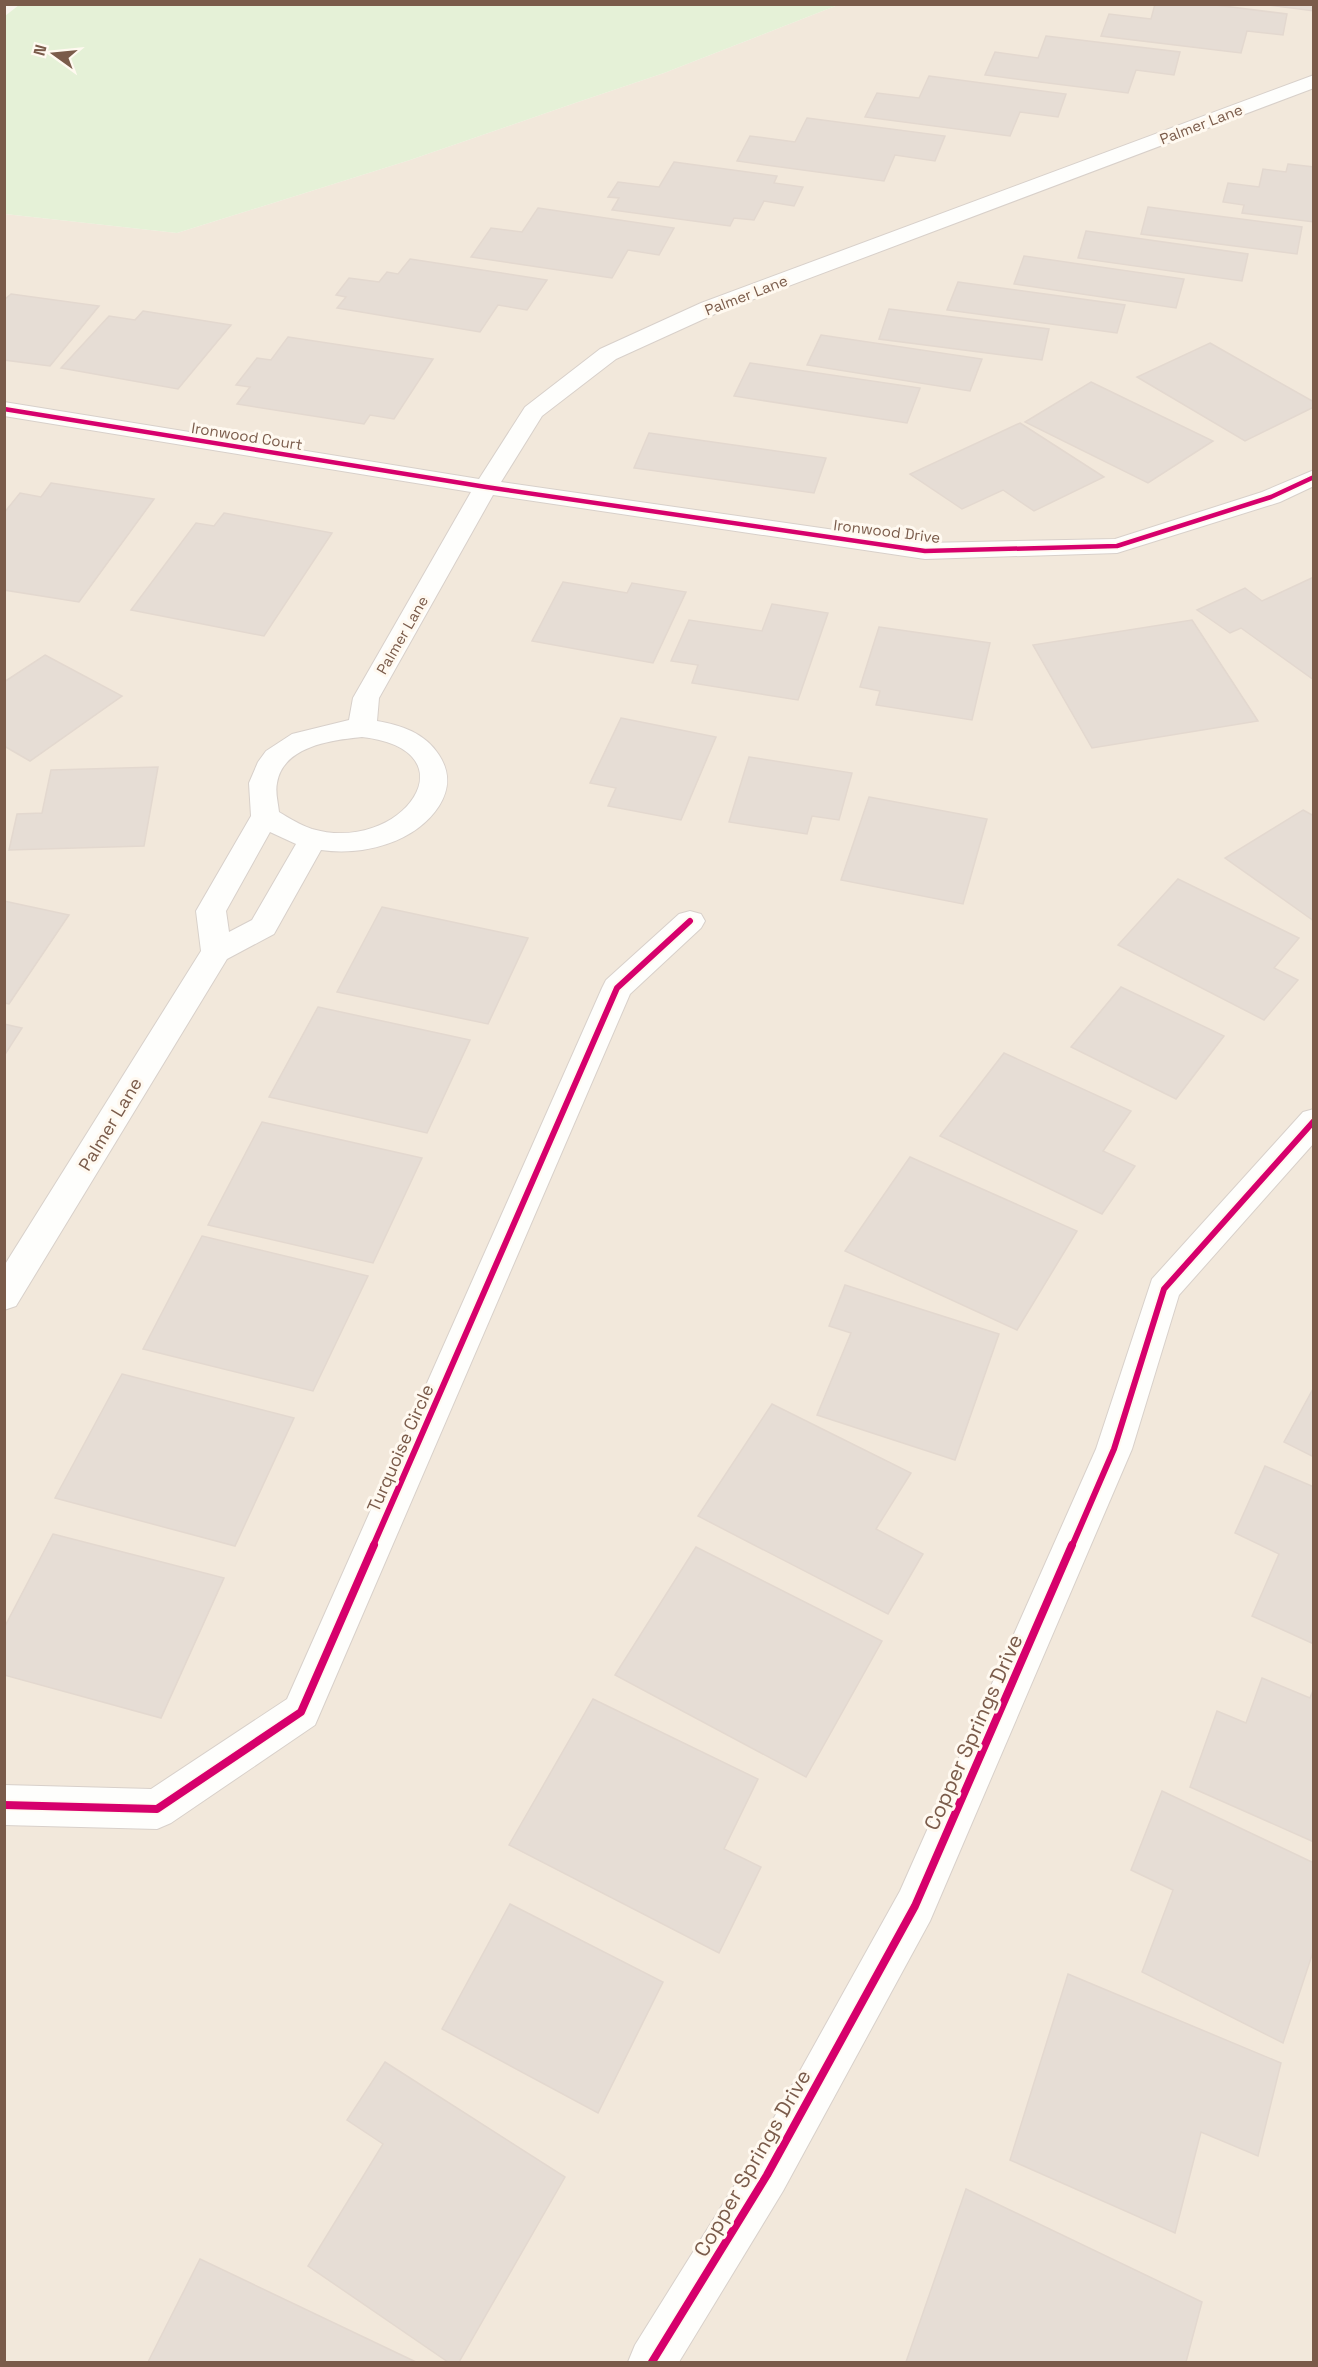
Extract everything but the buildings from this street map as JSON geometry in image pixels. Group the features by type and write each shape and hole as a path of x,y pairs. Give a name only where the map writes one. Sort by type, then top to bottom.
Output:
{"street":[{"name":"Palmer Lane","path":"362,728 366,698 486,487 533,412 608,354 709,308 1314,81"},
{"name":"Ironwood Court","path":"4,409 486,487"},
{"name":"Ironwood Drive","path":"486,487 926,550 1117,546 1271,497 1314,477"},
{"path":"265,816 288,830 313,839 341,842 371,838 399,828 419,813 432,795 435,775 428,758 412,742 390,732 362,728 335,730 309,737 288,748 271,763 263,781 265,816 211,911 216,951 263,927 313,839"},
{"name":"Turquoise Circle","path":"4,1805 157,1809 301,1712 617,988 690,921"},
{"name":"Palmer Lane","path":"4,1296 216,951"},
{"name":"Copper Springs Drive","path":"652,2362 767,2175 915,1906 1114,1449 1164,1289 1314,1121"}],"shaded area":[{"path":"838,5 1313,5 1313,2362 5,2362 5,214 177,233 410,160 664,73"}],"green space":[{"path":"19,5 838,5 664,73 410,160 177,233 5,214 5,16"}],"cycle path":[{"path":"4,409 486,487 925,551 1117,546 1271,497 1314,477"},
{"path":"4,1805 157,1809 301,1712 617,988 690,921"},
{"path":"652,2362 767,2175 915,1906 1114,1449 1164,1289 1314,1121"}]}
